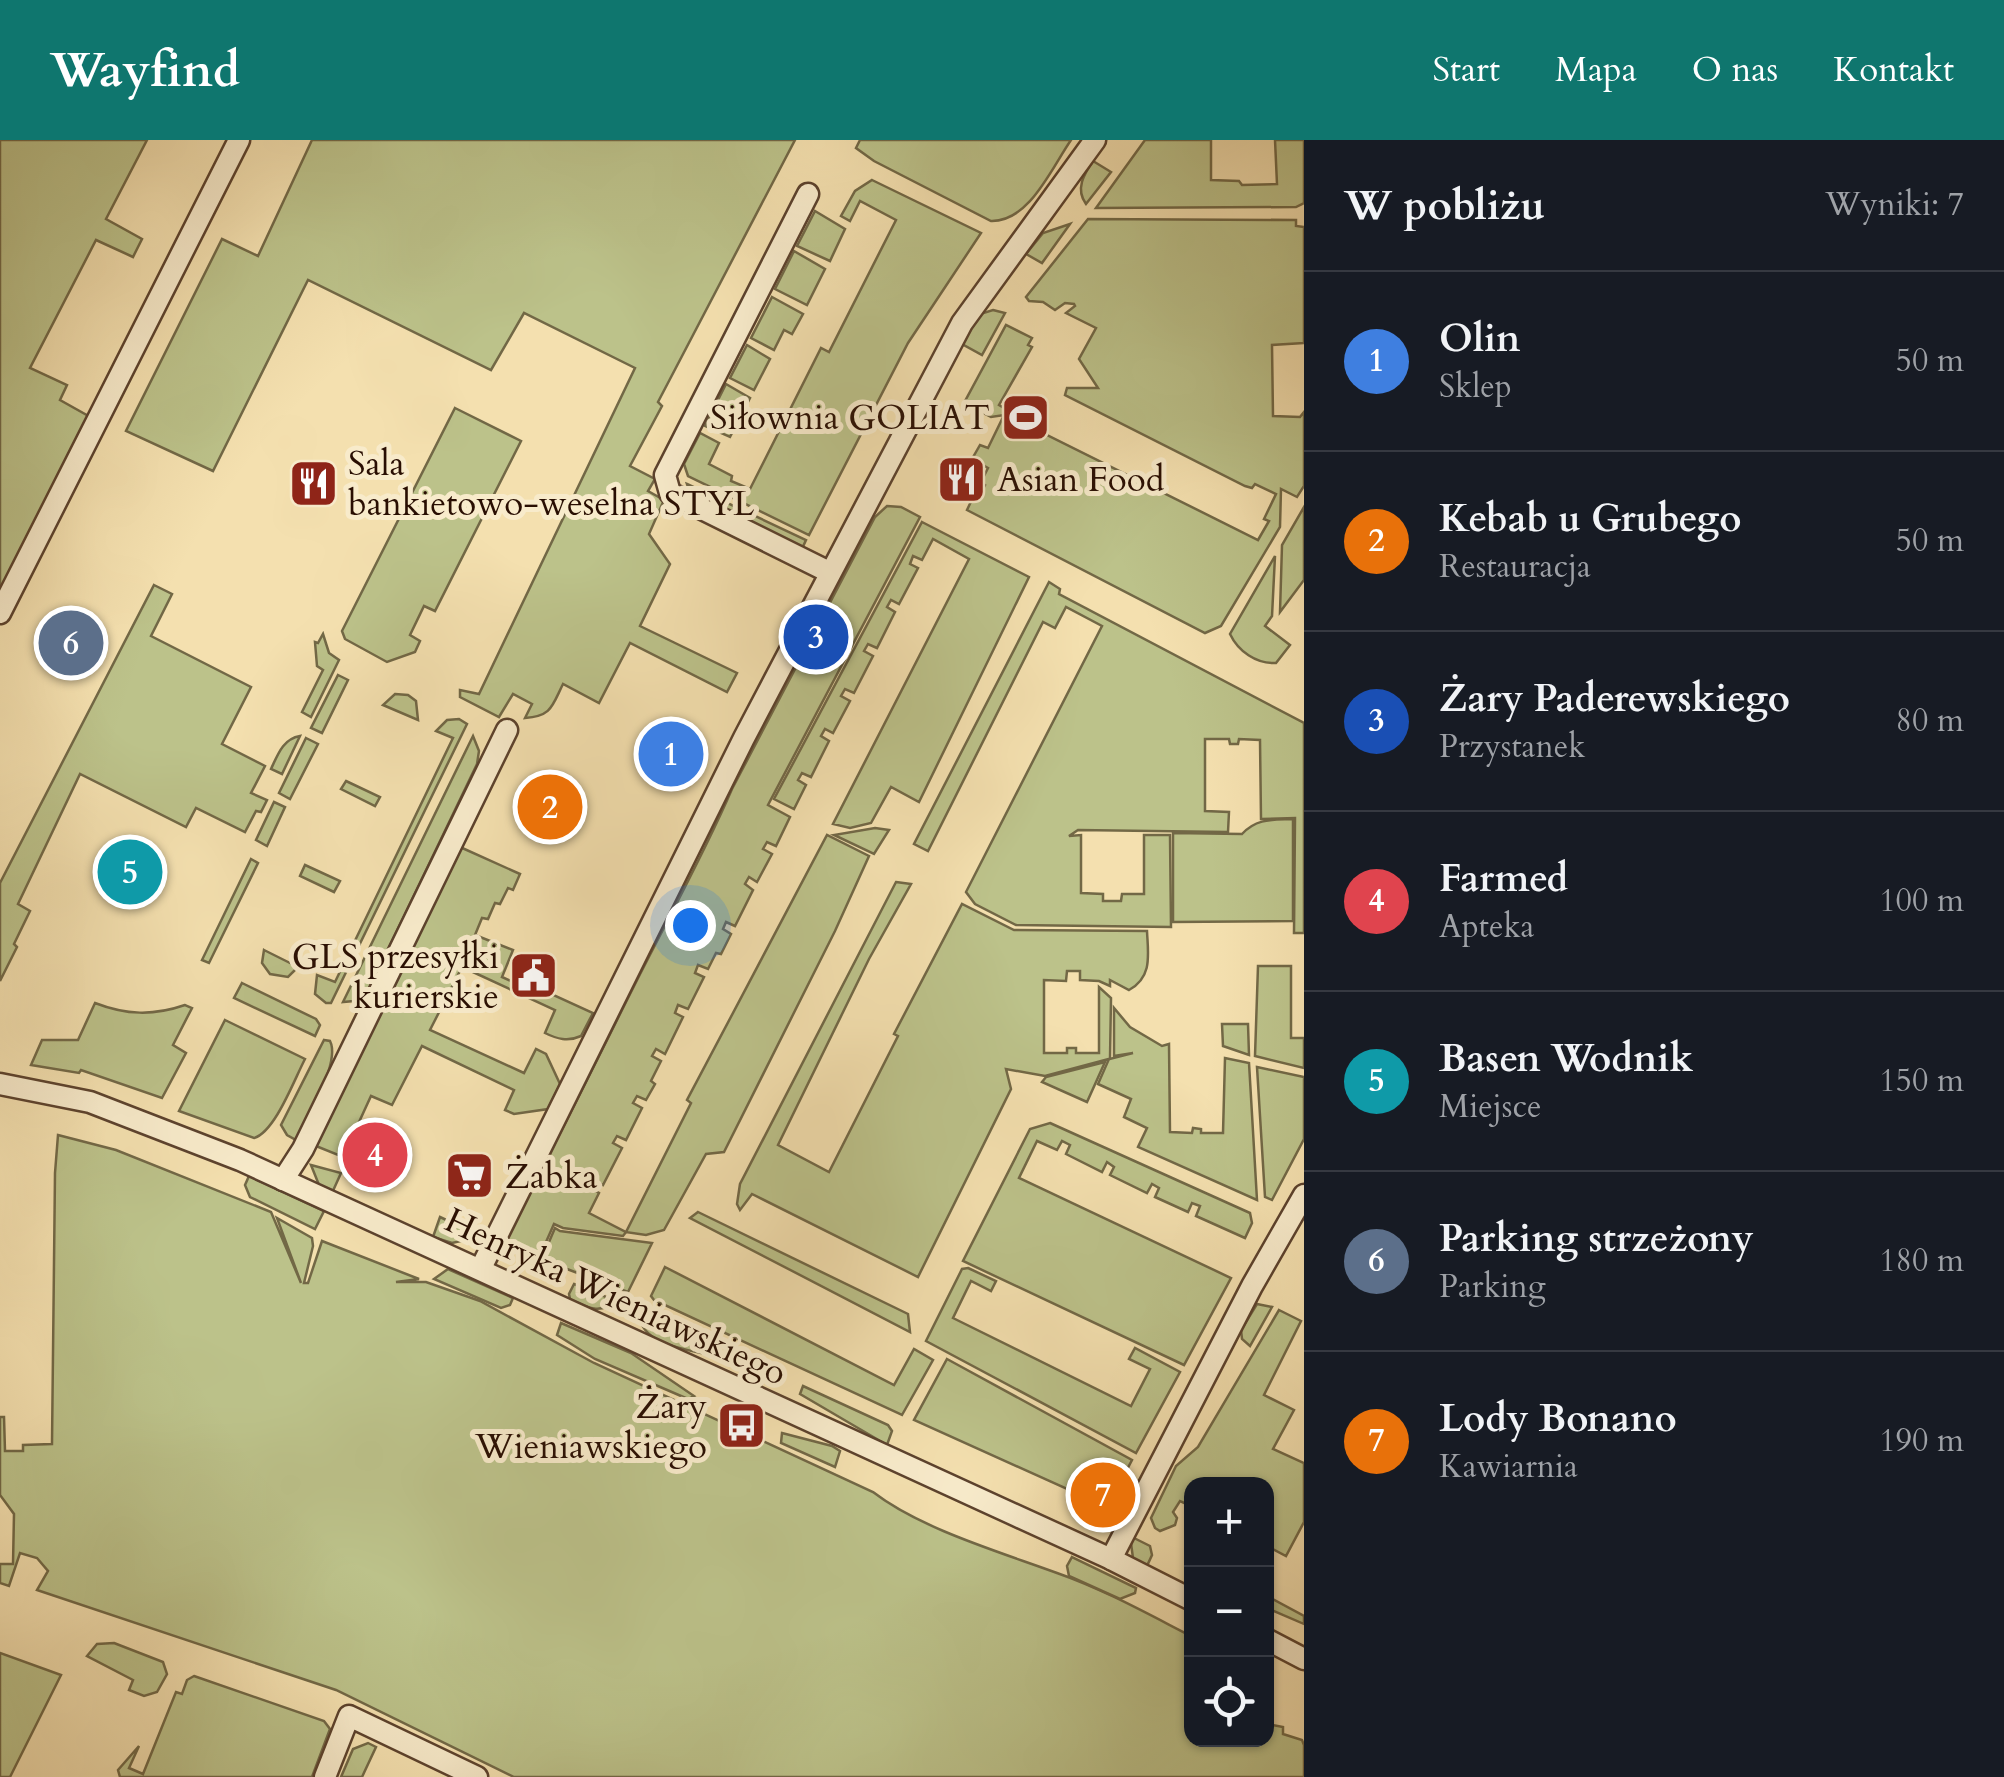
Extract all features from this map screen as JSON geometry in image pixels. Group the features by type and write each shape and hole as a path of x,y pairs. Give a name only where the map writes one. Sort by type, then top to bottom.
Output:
{"street":[{"path":"0,614 239,140"},
{"path":"482,1268 829,572 962,323 1095,140"},
{"path":"808,194 665,475 670,493 829,572"},
{"path":"282,1180 302,1149 507,730"},
{"name":"Henryka Wieniawskiego","path":"0,1084 90,1102 240,1160 482,1268 1184,1596"},
{"path":"1111,1559 1252,1286 1304,1196"},
{"path":"1274,1644 1304,1659"},
{"path":"326,1777 349,1716 477,1777"}],"green space":[{"path":"0,140 147,140 106,219 142,239 133,257 96,240 30,368 67,385 60,400 92,418 0,599"},
{"path":"312,140 795,140 658,402 662,406 630,466 655,479 648,491 664,500 649,534 670,564 640,626 737,673 727,692 630,643 599,703 563,684 550,708 541,715 525,718 532,704 513,694 499,717 460,697 460,690 479,694 635,368 524,313 491,370 308,280 213,471 126,431 222,239 258,256"},
{"path":"860,140 1071,140 1028,203 1005,219 991,221 874,161 856,148"},
{"path":"1145,140 1211,140 1211,180 1239,181 1242,185 1277,184 1275,140 1304,140 1304,203 1296,207 1096,208"},
{"path":"1093,161 1111,172 1086,204 1081,187"},
{"path":"872,180 981,233 908,343 809,535 688,476 684,464 700,433 719,443 709,464 732,476 731,481 750,489 821,348 829,352 896,220 860,201 850,221 841,216 855,191"},
{"path":"815,211 845,229 830,261 797,246"},
{"path":"1088,219 1296,220 1296,226 1304,227 1304,343 1272,345 1273,416 1300,417 1304,412 1304,486 1297,497 1281,489 1280,527 1221,626 1205,633 967,510 976,491 981,493 985,485 981,482 988,468 972,459 980,445 988,448 1004,415 991,417 964,403 1006,325 1032,338 1028,345 1032,347 999,405 1018,416 1017,420 1258,540 1269,521 1264,519 1276,494 1255,484 1252,488 1245,486 1065,395 1067,388 1098,388 1079,359 1096,328 1066,313 1074,304 1065,303 1055,310 1026,297"},
{"path":"1070,224 1042,263 1026,254 1043,233"},
{"path":"794,251 825,269 807,305 775,289"},
{"path":"772,297 803,314 792,334 784,330 774,350 751,338"},
{"path":"993,310 1005,313 982,355 962,344 980,314"},
{"path":"747,345 770,359 754,390 730,378"},
{"path":"726,384 750,398 730,437 705,426"},
{"path":"455,408 521,441 435,611 424,606 410,635 420,641 415,652 387,662 345,639 342,631"},
{"path":"687,484 806,540 800,553 691,496"},
{"path":"887,506 901,507 920,517 768,805 790,817 776,846 767,842 763,849 772,854 757,882 749,877 745,884 753,890 735,926 726,922 723,929 731,934 721,954 716,953 708,969 698,965 695,973 704,977 688,1009 678,1005 675,1013 683,1017 665,1054 656,1049 652,1056 661,1061 651,1081 655,1084 646,1100 637,1096 633,1103 642,1108 626,1140 617,1136 613,1143 622,1148 603,1185 595,1181 591,1188 599,1193 589,1213 626,1232 623,1236 554,1224 539,1258 505,1238 732,789 875,517"},
{"path":"1304,507 1304,580 1280,612 1282,545"},
{"path":"922,522 1029,577 919,802 891,787 871,823 850,828 833,824 969,559 933,539 922,560 913,556 910,564 918,568 899,604 891,600 887,607 895,612 877,648 868,644 864,651 873,656 854,693 845,689 841,696 850,701 833,733 825,729 821,736 829,741 811,777 802,773 798,780 806,785 794,809 774,799"},
{"path":"1275,556 1272,616 1265,626 1290,645 1276,663 1248,655 1230,634"},
{"path":"1049,582 1060,589 1059,594 1304,723 1304,933 1294,933 1295,818 1261,819 1260,740 1239,739 1238,744 1230,744 1229,739 1205,739 1205,811 1229,812 1228,832 1078,830 1069,836 1081,835 1081,893 1103,894 1103,901 1121,901 1122,894 1144,894 1144,835 1170,835 1171,927 1016,925 975,904 966,892 1102,626 1066,607 1055,628 1043,622 928,851 914,844"},
{"path":"154,585 172,594 151,636 251,687 222,744 265,766 251,793 267,800 245,832 196,808 186,827 80,774 18,904 30,911 0,981 0,883"},
{"path":"323,634 329,653 339,660 311,717 302,712 323,670 317,666 315,642"},
{"path":"338,675 348,680 322,733 311,728"},
{"path":"395,694 408,695 416,701 418,720 383,705"},
{"path":"459,719 467,724 331,1003 326,1003 315,994 317,975 335,982 453,738 436,731 447,720"},
{"path":"300,736 282,774 271,769 285,744"},
{"path":"473,736 479,751 477,764 370,987 354,1001 343,1002"},
{"path":"306,738 318,744 290,799 279,793"},
{"path":"346,781 380,797 375,806 341,789"},
{"path":"274,802 285,807 267,846 256,840"},
{"path":"1293,819 1293,921 1173,922 1173,833 1242,834 1259,822"},
{"path":"875,828 889,830 874,854 834,835"},
{"path":"827,835 869,856 724,1152 706,1154 664,1230 646,1235 626,1232 691,1103 687,1100"},
{"path":"460,847 520,874 513,890 508,888 500,904 495,903 488,919 482,918 475,935 513,950 502,977 520,985 523,981 593,1013 581,1036 554,1037 545,1033 555,1010 462,967 430,1030 524,1073 536,1049 546,1054 560,1084 548,1109 514,1114 505,1110 514,1090 422,1046 392,1105 371,1096 343,1157 316,1146"},
{"path":"251,859 258,863 209,963 202,960"},
{"path":"305,865 340,881 334,892 300,876"},
{"path":"896,882 911,884 869,959 778,1145 829,1172 898,1036 894,1034 962,904 1014,930 1147,931 1146,972 1129,990 1110,980 1110,986 1080,980 1080,971 1067,971 1066,981 1044,980 1044,1053 1067,1053 1067,1048 1076,1048 1076,1053 1099,1053 1099,987 1111,998 1110,1059 1133,1053 1114,1056 1114,1008 1130,1027 1162,1046 1169,1044 1170,1132 1192,1133 1193,1128 1201,1129 1201,1133 1223,1133 1225,1058 1249,1063 1257,1200 1138,1147 1147,1128 1124,1117 1131,1099 1098,1084 1109,1059 1045,1076 1006,1069 1011,1089 918,1277 752,1194 740,1210 740,1184"},
{"path":"264,950 298,967 288,977 270,974 262,963"},
{"path":"1258,966 1291,966 1291,1038 1304,1038 1304,1068 1255,1056"},
{"path":"242,983 316,1019 320,1025 315,1036 234,998"},
{"path":"95,1003 140,1013 185,1005 192,1008 173,1045 186,1053 162,1098 81,1070 79,1073 31,1065 42,1040 78,1040"},
{"path":"225,1020 305,1059 276,1116 254,1138 179,1111"},
{"path":"1222,1024 1248,1024 1249,1055 1223,1046"},
{"path":"324,1040 330,1041 331,1063 296,1140 281,1125"},
{"path":"1105,1062 1087,1102 1042,1082 1046,1077"},
{"path":"1257,1067 1304,1077 1304,1139 1272,1200 1265,1197"},
{"path":"1050,1123 1250,1213 1252,1223 1245,1238 1196,1216 1200,1206 1192,1203 1188,1212 1155,1197 1159,1188 1152,1184 1147,1193 1110,1175 1114,1167 1107,1162 1102,1172 1066,1154 1070,1145 1062,1141 1057,1150 1037,1141 1019,1178 1231,1278 1184,1365 963,1261 1030,1129"},
{"path":"58,1135 116,1150 271,1212 301,1283 277,1218 312,1238 304,1283 308,1283 322,1241 419,1279 396,1282 426,1282 480,1301 594,1363 873,1492 937,1528 1108,1594 1184,1632 1184,1747 1274,1747 1274,1725 1283,1727 1283,1734 1302,1740 1304,1777 514,1777 336,1690 37,1590 48,1571 37,1558 20,1553 9,1586 0,1583 0,1564 13,1564 14,1514 0,1495 0,1417 4,1417 5,1451 23,1451 23,1445 52,1444"},
{"path":"311,1165 341,1173 332,1193 319,1185"},
{"path":"249,1176 324,1211 315,1229 250,1197 245,1185"},
{"path":"698,1212 908,1314 910,1332 690,1218"},
{"path":"440,1217 476,1234 475,1238 452,1243 433,1237"},
{"path":"555,1228 652,1243 628,1292 543,1256"},
{"path":"665,1267 894,1385 914,1349 933,1360 902,1415 654,1300 651,1296"},
{"path":"448,1269 513,1298 510,1305 501,1308 434,1279"},
{"path":"962,1269 996,1281 991,1291 971,1281 953,1318 1131,1406 1150,1369 1129,1359 1135,1348 1180,1372 1136,1453 926,1341"},
{"path":"574,1284 616,1301 599,1309 582,1305 570,1299"},
{"path":"1257,1304 1272,1307 1250,1346 1242,1339 1241,1330"},
{"path":"1279,1310 1301,1321 1264,1395 1294,1410 1273,1449 1304,1463 1304,1522 1286,1556 1274,1550 1274,1477 1184,1477 1184,1503 1180,1501 1173,1512 1177,1518 1175,1525 1160,1531 1155,1528 1151,1518 1176,1466 1198,1447"},
{"path":"643,1315 715,1344 714,1356 682,1349 651,1336 640,1320"},
{"path":"561,1323 631,1353 694,1396 688,1399 595,1359 557,1335"},
{"path":"947,1359 1132,1460 1121,1481 1123,1497 1115,1513 1111,1511 1118,1493 1096,1484 1087,1498 914,1420"},
{"path":"803,1386 888,1425 892,1431 887,1445 800,1394"},
{"path":"782,1433 840,1451 835,1467 781,1443"},
{"path":"1130,1536 1150,1546 1152,1555 1146,1568 1133,1558"},
{"path":"1072,1557 1136,1588 1135,1593 1120,1599 1069,1576 1067,1566"},
{"path":"1274,1600 1304,1616 1304,1624 1274,1611"},
{"path":"114,1643 163,1662 167,1674 157,1692 144,1696 129,1690 133,1680 87,1656 97,1644"},
{"path":"0,1653 61,1675 10,1777 0,1777"},
{"path":"194,1676 324,1721 330,1729 312,1777 120,1777 118,1770 139,1746 129,1768 143,1774 176,1692 182,1694 187,1680"},
{"path":"368,1743 376,1747 362,1777 341,1777 353,1749"}],"place":[{"name":"Siłownia GOLIAT","path":"1025,417"},
{"name":"Asian Food","path":"962,479"},
{"name":"Sala bankietowo-weselna STYL","path":"313,483"},
{"name":"Żary Paderewskiego","path":"816,637"},
{"name":"Parking strzeżony","path":"71,643"},
{"name":"Olin","path":"671,754"},
{"name":"Kebab u Grubego","path":"550,807"},
{"name":"Basen Wodnik","path":"130,872"},
{"name":"GLS przesyłki kurierskie","path":"534,976"},
{"name":"Farmed","path":"375,1155"},
{"name":"Żabka","path":"470,1176"},
{"name":"Żary Wieniawskiego","path":"742,1426"},
{"name":"Lody Bonano","path":"1103,1495"}]}
